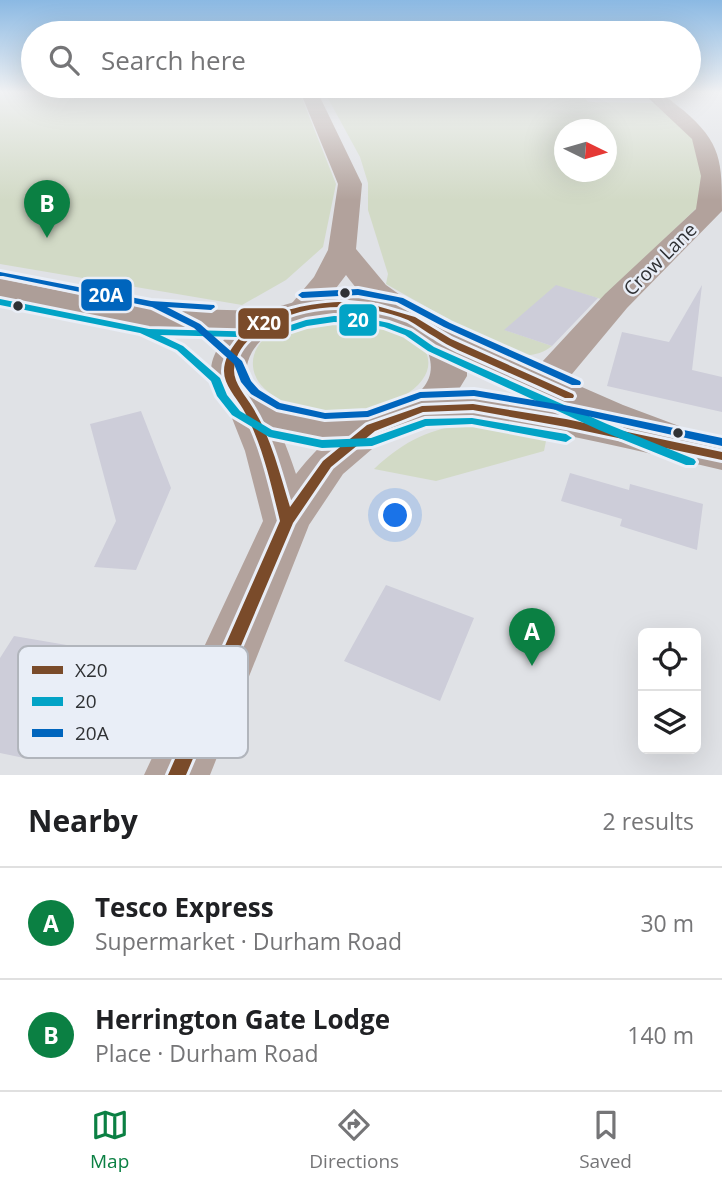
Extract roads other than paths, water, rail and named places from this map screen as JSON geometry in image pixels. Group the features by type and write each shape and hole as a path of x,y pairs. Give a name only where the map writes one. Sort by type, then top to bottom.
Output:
{"highway":[{"path":"0,288 149,318 269,321"},
{"path":"237,387 232,353 251,332 269,321 303,309 333,305 363,306 390,311 426,329 532,399 708,452"},
{"path":"149,318 188,336 272,419 324,430 371,428 422,409 473,407 532,399"},
{"path":"422,409 443,390 451,364 447,350 426,329"}],"street":[{"path":"303,309 328,281 342,250 350,184 324,127"},
{"name":"Crow Lane","path":"532,399 616,301 715,211 712,139 692,127"},
{"path":"342,250 375,292 426,329"},
{"path":"237,387 267,451 287,521"},
{"path":"233,646 287,521 327,464 371,428"},
{"path":"177,775 184,758"}],"place":[{"name":"Herrington Gate Lodge","path":"47,238"},
{"name":"Tesco Express","path":"532,666"}]}
